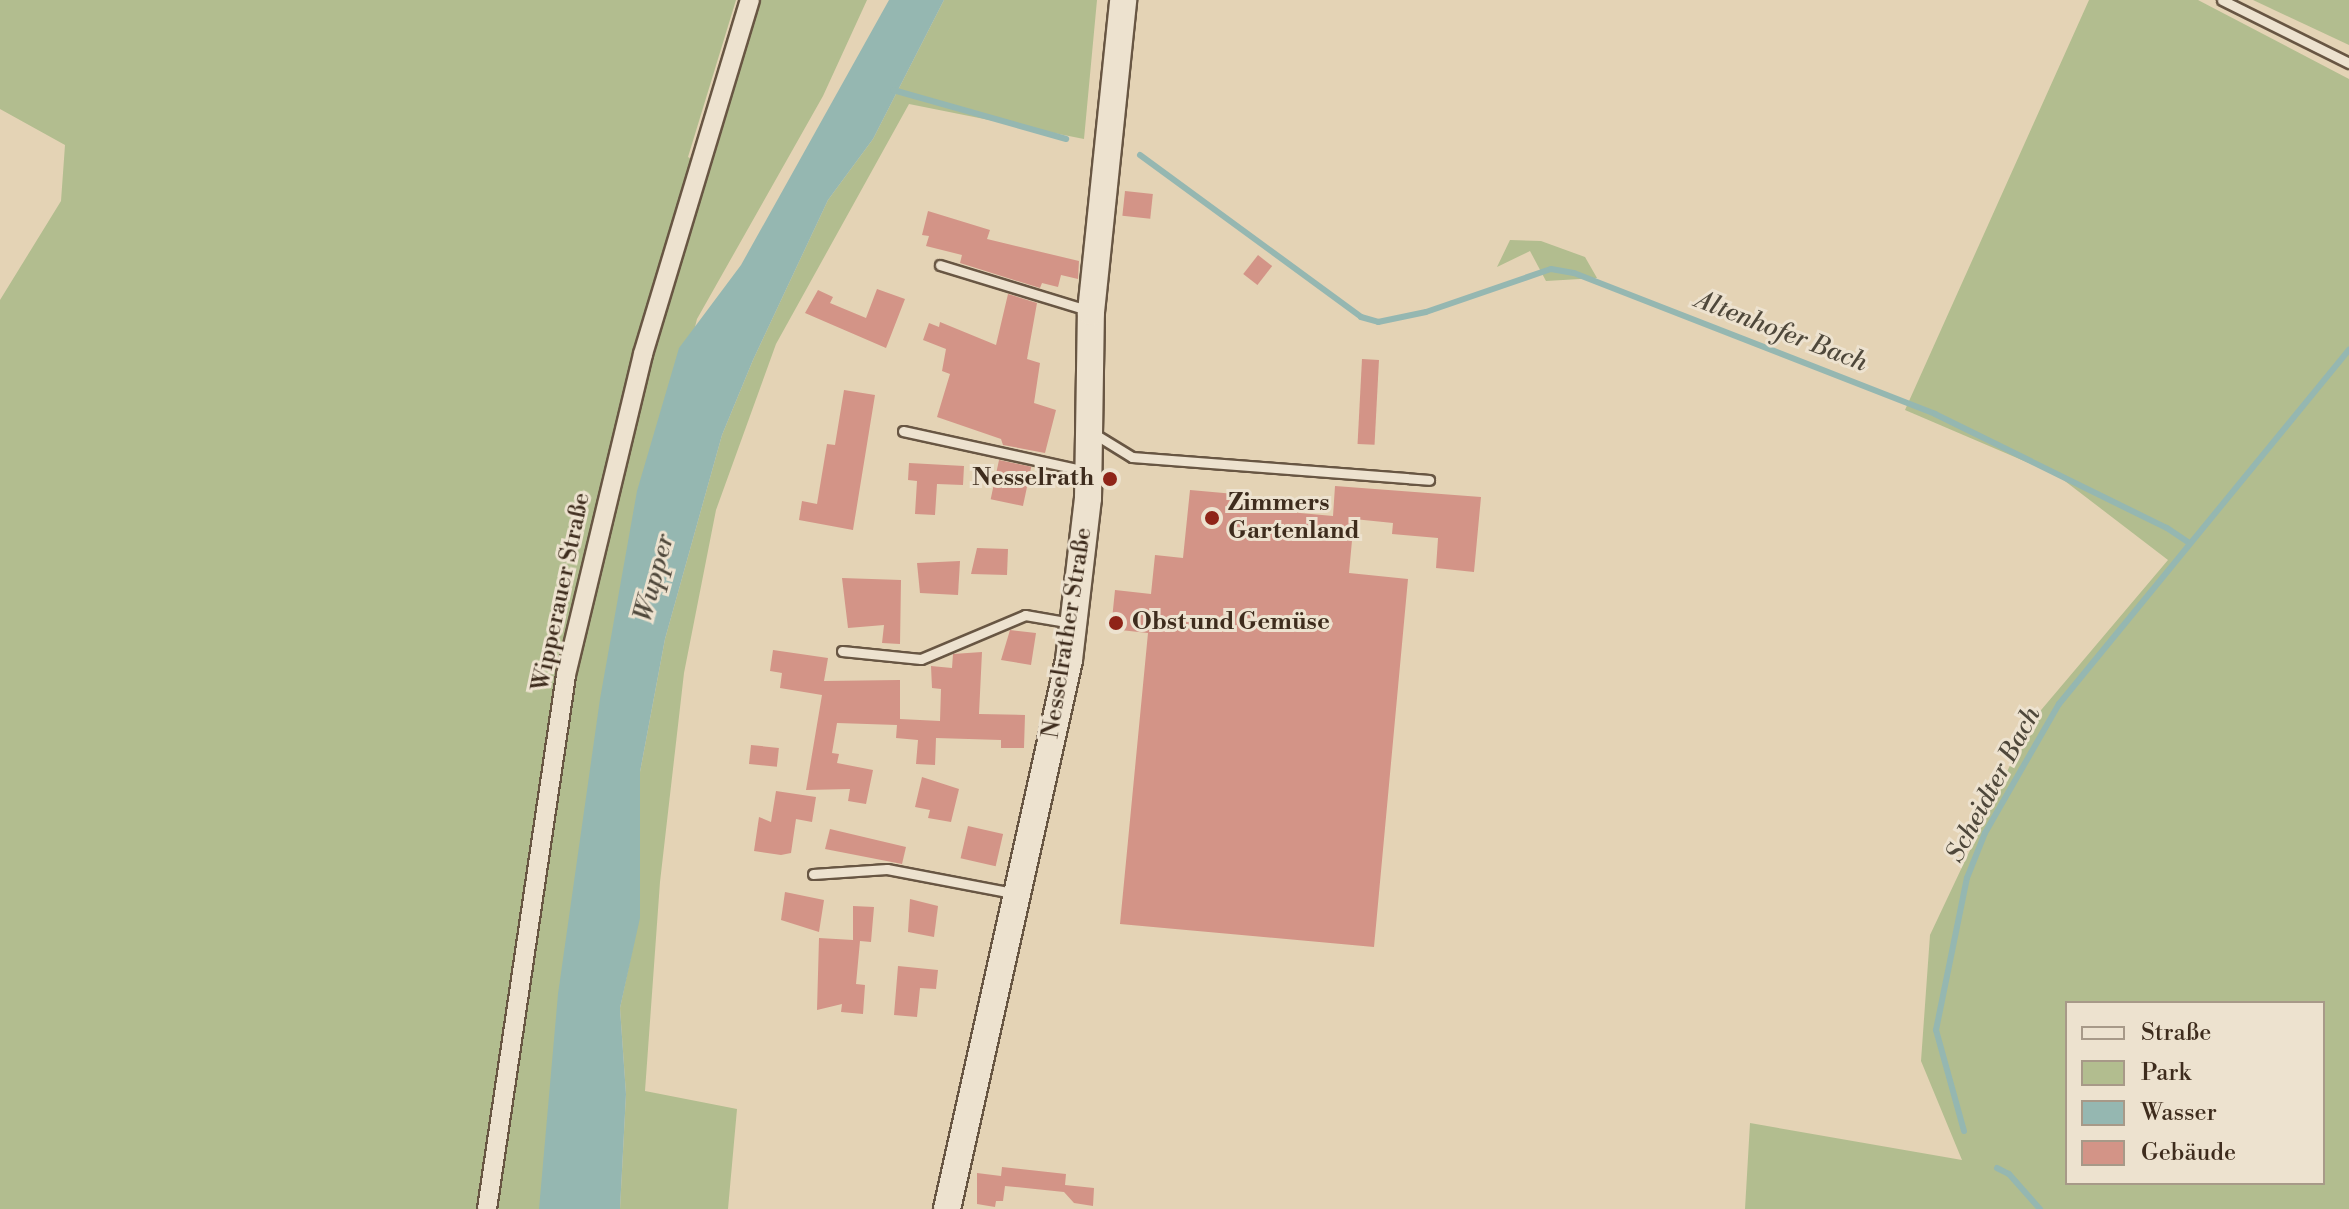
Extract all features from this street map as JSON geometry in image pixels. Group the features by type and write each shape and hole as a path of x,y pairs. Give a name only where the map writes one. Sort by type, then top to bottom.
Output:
{"main road":[{"name":"Nesselrather Straße","path":"947,1209 1074,623 1089,471 1091,312 1123,0"}],"street":[{"name":"Wipperauer Straße","path":"487,1209 566,675 643,354 750,0"}],"lane":[{"path":"2222,0 2349,63"},
{"path":"940,265 1091,312"},
{"path":"903,431 1089,471"},
{"path":"1090,431 1132,457 1429,480"},
{"path":"842,651 921,659 1025,615 1074,623"},
{"path":"813,874 887,869 1017,894"}],"green space":[{"path":"0,0 736,0 688,157 710,171 761,0 867,0 823,96 697,319 619,627 540,1209 0,1209 0,300 61,201 65,145 0,109"},
{"path":"944,0 1097,0 1084,139 909,104 776,344 716,510 684,673 660,882 645,1091 737,1109 728,1209 620,1209 626,1094 620,1008 639,918 640,772 665,639 722,435 753,360 828,200 873,139"},
{"path":"2089,0 2198,0 2349,79 2349,1209 1745,1209 1750,1123 1962,1160 1921,1061 1930,935 2030,723 2168,560 2057,475 1905,410"},
{"path":"2253,0 2349,0 2349,45"},
{"path":"1510,240 1541,241 1585,257 1597,278 1546,281 1530,251 1497,267"}],"water":[{"name":"Wupper","path":"889,0 944,0 873,139 828,200 753,360 722,435 665,639 640,772 640,918 620,1008 626,1094 620,1209 539,1209 558,994 600,699 637,491 679,348 741,265"}],"building":[{"path":"1125,191 1153,194 1150,219 1122,216"},
{"path":"928,211 990,230 987,239 1079,261 1078,279 1061,275 1058,287 1042,283 1040,288 960,263 962,255 926,246 929,236 922,235"},
{"path":"1258,255 1272,266 1257,285 1243,274"},
{"path":"877,289 905,299 886,348 805,313 818,290 833,297 830,303 866,318"},
{"path":"1008,294 1037,303 1027,359 1040,363 1034,403 1056,410 1045,453 1003,445 1001,439 937,417 950,374 942,371 946,349 923,340 929,323 939,327 940,322 996,345"},
{"path":"1362,359 1379,360 1375,445 1358,444"},
{"path":"844,390 875,395 853,530 799,520 802,501 817,504 827,444 835,445"},
{"path":"999,460 1031,467 1023,506 991,499"},
{"path":"909,463 964,466 963,485 937,484 935,515 915,514 917,481 908,480"},
{"path":"1335,486 1481,497 1474,572 1436,568 1438,538 1392,534 1393,523 1354,519 1349,573 1408,579 1374,947 1120,924 1148,633 1111,629 1115,590 1151,594 1155,555 1183,558 1190,490 1246,495 1244,508 1333,516"},
{"path":"977,548 1008,549 1007,575 971,574"},
{"path":"960,561 958,595 920,593 917,563"},
{"path":"842,578 901,580 900,644 882,643 884,625 848,628"},
{"path":"1010,630 1036,633 1031,665 1001,660"},
{"path":"773,650 828,658 824,681 900,680 900,719 940,721 941,689 932,688 931,666 952,668 953,654 982,652 979,714 1025,715 1024,748 1001,748 1001,740 936,738 935,765 916,764 918,740 896,738 897,725 837,723 832,753 839,754 837,763 873,770 866,804 848,801 850,789 806,790 822,695 780,688 782,673 770,671"},
{"path":"751,745 779,748 777,767 749,764"},
{"path":"922,777 959,789 951,822 928,818 930,810 915,807"},
{"path":"776,791 816,797 812,822 796,819 791,853 781,855 754,851 759,817 771,822"},
{"path":"968,826 1003,834 996,866 961,858"},
{"path":"830,829 906,847 902,864 825,849"},
{"path":"785,892 824,900 819,932 781,920"},
{"path":"910,899 938,906 934,937 908,932"},
{"path":"853,906 874,907 871,942 860,941 856,984 865,985 863,1014 841,1012 842,1004 817,1010 819,938 853,940"},
{"path":"898,966 938,970 936,989 920,988 917,1017 894,1015"},
{"path":"1002,1167 1066,1174 1065,1185 1094,1188 1093,1206 1074,1203 1064,1192 1005,1186 1003,1201 996,1201 995,1207 977,1204 977,1173 1001,1176"}],"waterway":[{"name":"Altenhofer Bach","path":"893,90 1066,139"},
{"name":"Altenhofer Bach","path":"1140,155 1361,317 1378,322 1426,312 1551,269 1574,273 1935,414 2167,528 2189,543"},
{"name":"Scheidter Bach","path":"1964,1131 1936,1030 1967,878 1985,833 2059,704 2349,350"},
{"name":"Scheidter Bach","path":"1997,1168 2009,1174 2040,1209"}],"place":[{"name":"Nesselrath","path":"1110,479"},
{"name":"Zimmers Gartenland","path":"1212,518"},
{"name":"Obst und Gemüse","path":"1116,623"}]}
